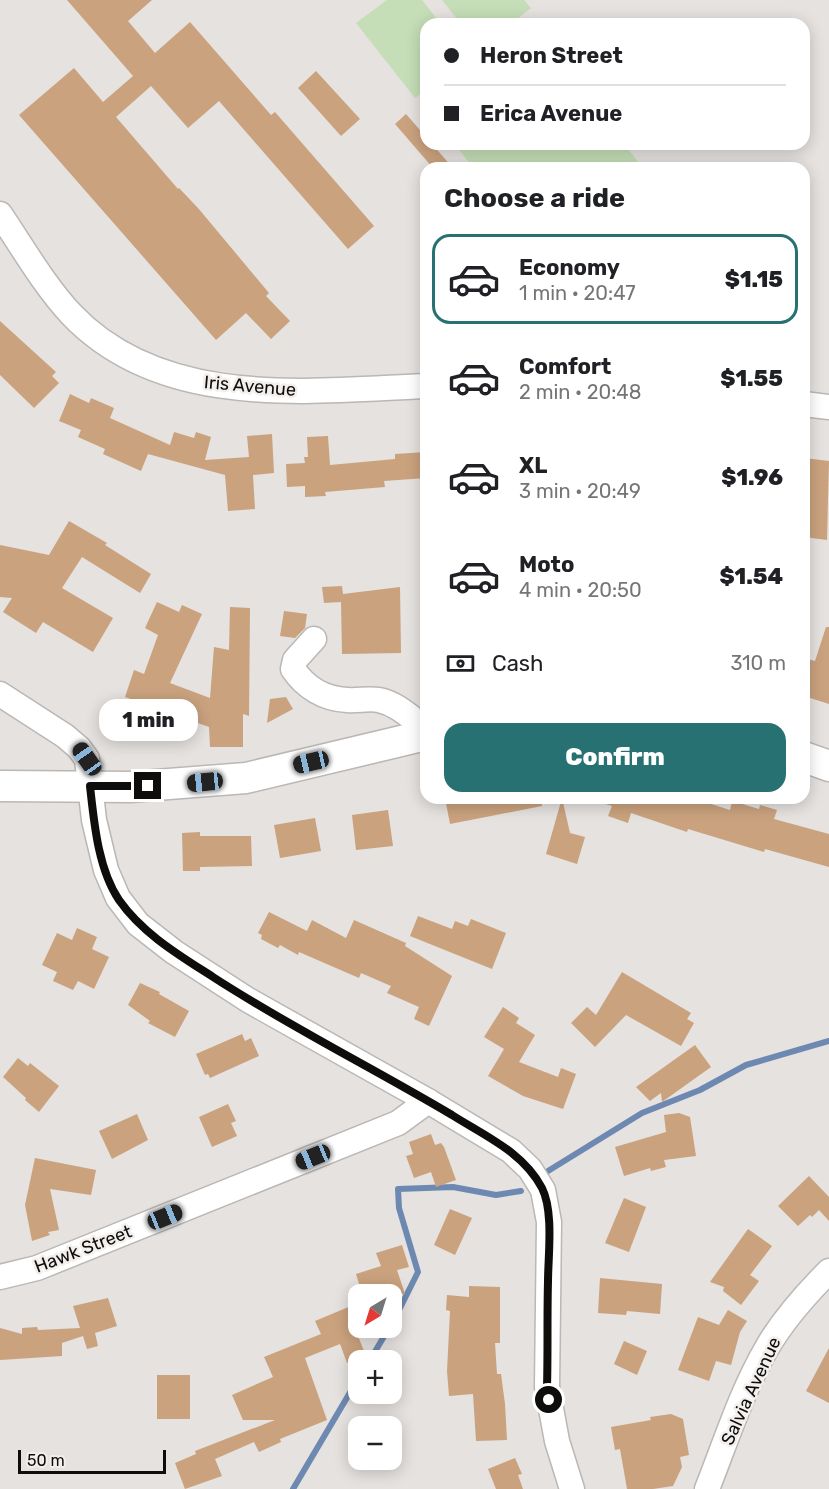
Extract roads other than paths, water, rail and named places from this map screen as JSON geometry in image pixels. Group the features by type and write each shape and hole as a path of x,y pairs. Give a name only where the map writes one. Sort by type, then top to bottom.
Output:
{"street":[{"name":"Iris Avenue","path":"0,214 45,282 72,314 102,341 129,357 202,383 284,392 420,386"},
{"path":"810,405 829,407"},
{"path":"314,639 295,660 293,669 309,687 328,697 347,700 362,699 394,705 420,724"},
{"path":"0,694 79,748 87,759 94,820 106,870 118,898 138,924 174,952 248,1000 428,1101 511,1151 530,1169 543,1190 549,1222 547,1387 557,1441 572,1489"},
{"path":"0,786 141,787 246,778 420,736"},
{"path":"810,759 829,766"},
{"name":"Hawk Street","path":"0,1277 37,1268 398,1123 428,1101"},
{"name":"Salvia Avenue","path":"707,1489 768,1345 796,1307 829,1271"}],"waterway":[{"path":"548,1171 642,1113 700,1090 746,1065 829,1041"},
{"path":"402,1304 418,1272 399,1208 398,1189 453,1187 496,1195 521,1191"},
{"path":"376,1350 383,1338"},
{"path":"293,1489 348,1396"}]}
